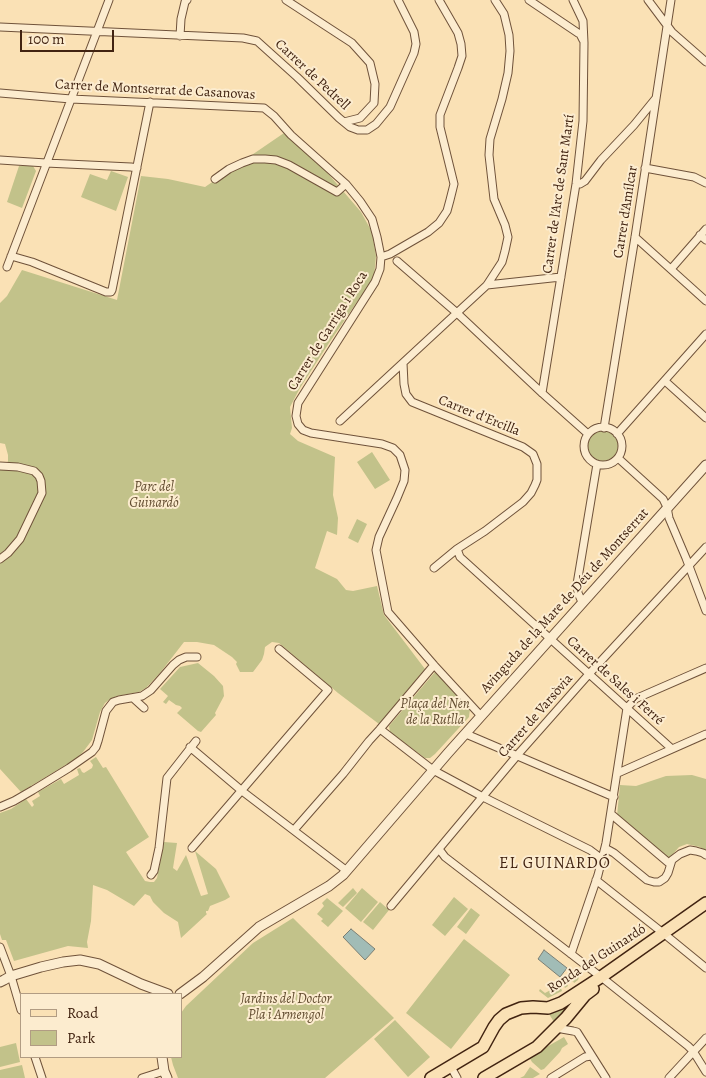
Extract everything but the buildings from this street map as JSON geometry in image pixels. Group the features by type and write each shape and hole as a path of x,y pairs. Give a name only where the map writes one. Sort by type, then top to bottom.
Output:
{"main road":[{"name":"Ronda del Guinardó","path":"431,1078 483,1047 494,1027 506,1014 521,1008 548,1008 555,1006 603,979 666,935 706,903"},
{"name":"Ronda del Guinardó","path":"666,935 706,913"},
{"name":"Ronda del Guinardó","path":"484,1078 538,1046 585,995 603,979"}],"street":[{"path":"7,267 109,0"},
{"path":"180,36 181,18 187,0"},
{"path":"286,0 352,43 370,63 375,84 374,103 360,118 344,122"},
{"name":"Carrer de Pedrell","path":"0,27 243,38 256,41 350,127 358,130 367,130 376,124 390,108 414,53 416,44 414,32 398,0"},
{"path":"381,257 390,254 428,232 439,223 447,211 454,184 440,127 440,115 462,56 458,33 439,0"},
{"path":"340,421 487,285 502,262 508,237 494,200 489,155 490,139 508,73 510,51 509,34 504,14 495,0"},
{"path":"529,0 580,34 584,43"},
{"name":"Carrer de l'Arc de Sant Martí","path":"542,392 576,184 583,121 583,21 573,0"},
{"path":"648,0 667,26 706,62"},
{"name":"Carrer d'Amílcar","path":"604,428 671,0"},
{"name":"Carrer de Montserrat de Casanovas","path":"0,93 70,99 264,108 346,184 360,200 372,220 381,257"},
{"path":"576,184 586,181 601,160 656,98"},
{"path":"10,256 32,262 106,292 111,292 150,102"},
{"path":"215,179 242,163 253,159 265,158 289,165 337,192 346,184"},
{"path":"0,160 137,168"},
{"path":"645,168 694,176 706,182"},
{"path":"671,269 703,238 706,229"},
{"path":"635,237 706,301"},
{"name":"Carrer de Garriga i Roca","path":"381,257 380,270 375,282 298,403 296,416 298,424 303,430 388,446 400,455 405,476 398,498 376,543 376,556 388,612 481,716"},
{"path":"397,262 457,313 588,434"},
{"path":"487,285 561,277"},
{"path":"617,434 706,334"},
{"name":"Carrer d'Ercilla","path":"403,363 406,394 412,402 523,447 533,454 537,464 537,480 531,493 523,502 485,531 457,549 434,568"},
{"path":"665,381 706,418"},
{"path":"598,428 604,428 617,434 621,444 618,458 608,464 592,462 586,454 584,444 588,434 598,428"},
{"path":"618,458 663,499 706,611"},
{"path":"582,602 578,594 577,584 597,464"},
{"name":"Avinguda de la Mare de Déu de Montserrat","path":"181,993 199,981 259,927 329,886 347,871 433,770 706,465"},
{"path":"0,466 18,467 34,471 41,481 42,493 20,539 0,559"},
{"name":"Carrer de Varsòvia","path":"391,906 517,756 589,674 706,547"},
{"name":"Carrer de Sales i Ferré","path":"457,549 460,556 672,749"},
{"path":"192,848 328,690 279,649"},
{"path":"0,806 14,801 88,756 96,747 104,715 107,708 113,702 139,698 147,693 179,660 186,657 198,657"},
{"path":"294,830 434,665"},
{"path":"571,954 605,848 627,708 635,699 706,668"},
{"path":"133,698 144,708"},
{"path":"380,729 433,770 590,850 601,861"},
{"path":"466,734 614,797"},
{"path":"618,773 706,734"},
{"path":"151,875 154,871 159,848 166,778 196,741"},
{"path":"190,748 242,791 347,871"},
{"path":"611,814 670,864"},
{"path":"605,848 651,882 659,882 665,878 670,864 677,855 690,850 703,852 706,855"},
{"path":"439,849 445,856 693,1052 706,1072"},
{"path":"596,880 706,968"},
{"path":"0,947 20,1007"},
{"path":"0,982 11,976 63,962 80,960 99,964 165,993"},
{"path":"0,976 11,976"},
{"path":"556,1028 577,1032 606,1078"},
{"path":"669,1078 706,1038"},
{"path":"552,1078 585,1057 591,1056"},
{"path":"35,1058 42,1078"},
{"path":"142,1078 165,1075 162,1058"},
{"path":"451,1067 457,1078"}],"green space":[{"name":"Parc del Guinardó","path":"284,133 325,170 361,212 372,232 376,256 374,277 329,343 290,407 292,428 290,434 298,441 335,457 333,495 338,518 337,535 327,531 315,568 337,579 346,590 353,591 377,586 384,615 425,669 379,724 338,693 279,643 272,642 265,647 262,660 253,672 240,672 236,664 237,662 214,645 184,642 146,688 139,692 117,696 105,703 100,712 92,740 77,758 21,792 0,769 0,469 4,469 8,461 8,455 5,444 0,443 0,303 7,296 22,270 117,300 141,176 168,179 205,187"},
{"path":"19,166 33,166 36,171 22,208 7,202"},
{"path":"111,171 128,177 116,211 81,197 90,174 107,180"},
{"path":"603,431 614,435 618,446 614,457 603,461 592,457 588,446 592,435"},
{"path":"372,452 390,480 375,489 357,462"},
{"path":"357,519 367,524 358,543 348,538"},
{"path":"198,663 223,686 224,696 215,713 216,715 201,732 177,713 182,708 180,706 169,700 166,704 163,702 168,696 160,689 180,667"},
{"name":"Plaça del Nen de la Rutlla","path":"435,672 470,709 469,717 435,754 430,758 425,758 390,732 389,726"},
{"path":"96,757 103,768 106,767 149,837 126,852 145,881 154,882 157,878 164,842 177,843 173,868 177,871 186,855 201,896 208,894 195,851 216,869 230,897 210,906 208,911 206,911 207,914 181,938 178,922 164,913 150,896 145,894 134,906 107,890 93,885 88,948 68,946 14,961 6,940 2,940 0,934 0,813 11,809 26,799 32,807 34,805 32,801 40,796 38,792 61,779 64,784 79,775 77,769 80,768 84,773 92,768 93,765 90,761"},
{"path":"692,775 706,779 706,853 700,847 687,844 679,847 668,860 617,816 620,785 636,786 666,776"},
{"path":"353,888 357,893 343,907 338,903"},
{"path":"362,888 378,902 361,922 345,908"},
{"path":"454,897 468,909 445,936 432,925"},
{"path":"327,898 343,911 328,927 317,914 324,906 322,903"},
{"path":"380,902 389,910 373,930 363,922"},
{"path":"471,908 480,915 466,934 457,927"},
{"name":"Jardins del Doctor Pla i Armengol","path":"293,918 394,1018 325,1078 178,1078 171,1058 182,1058 182,1012 253,943"},
{"path":"464,939 510,975 451,1049 406,1013"},
{"path":"581,971 578,980 567,984 568,986 565,988 562,983"},
{"path":"560,985 562,991 548,998 539,991 540,989 545,993"},
{"path":"565,1004 567,1008 554,1022 549,1014"},
{"path":"395,1020 430,1057 408,1077 374,1039"},
{"path":"564,1037 568,1044 562,1048 544,1069 541,1070 532,1062 529,1057"},
{"path":"16,1043 20,1062 0,1067 0,1047"},
{"path":"22,1065 25,1078 0,1078 0,1070"},
{"path":"530,1067 540,1074 533,1078 520,1078 524,1076"}],"water":[{"path":"351,929 375,949 365,960 343,937"},
{"path":"544,950 567,968 560,977 538,959"}],"district":[{"name":"EL GUINARDÓ","path":"555,864"}]}
